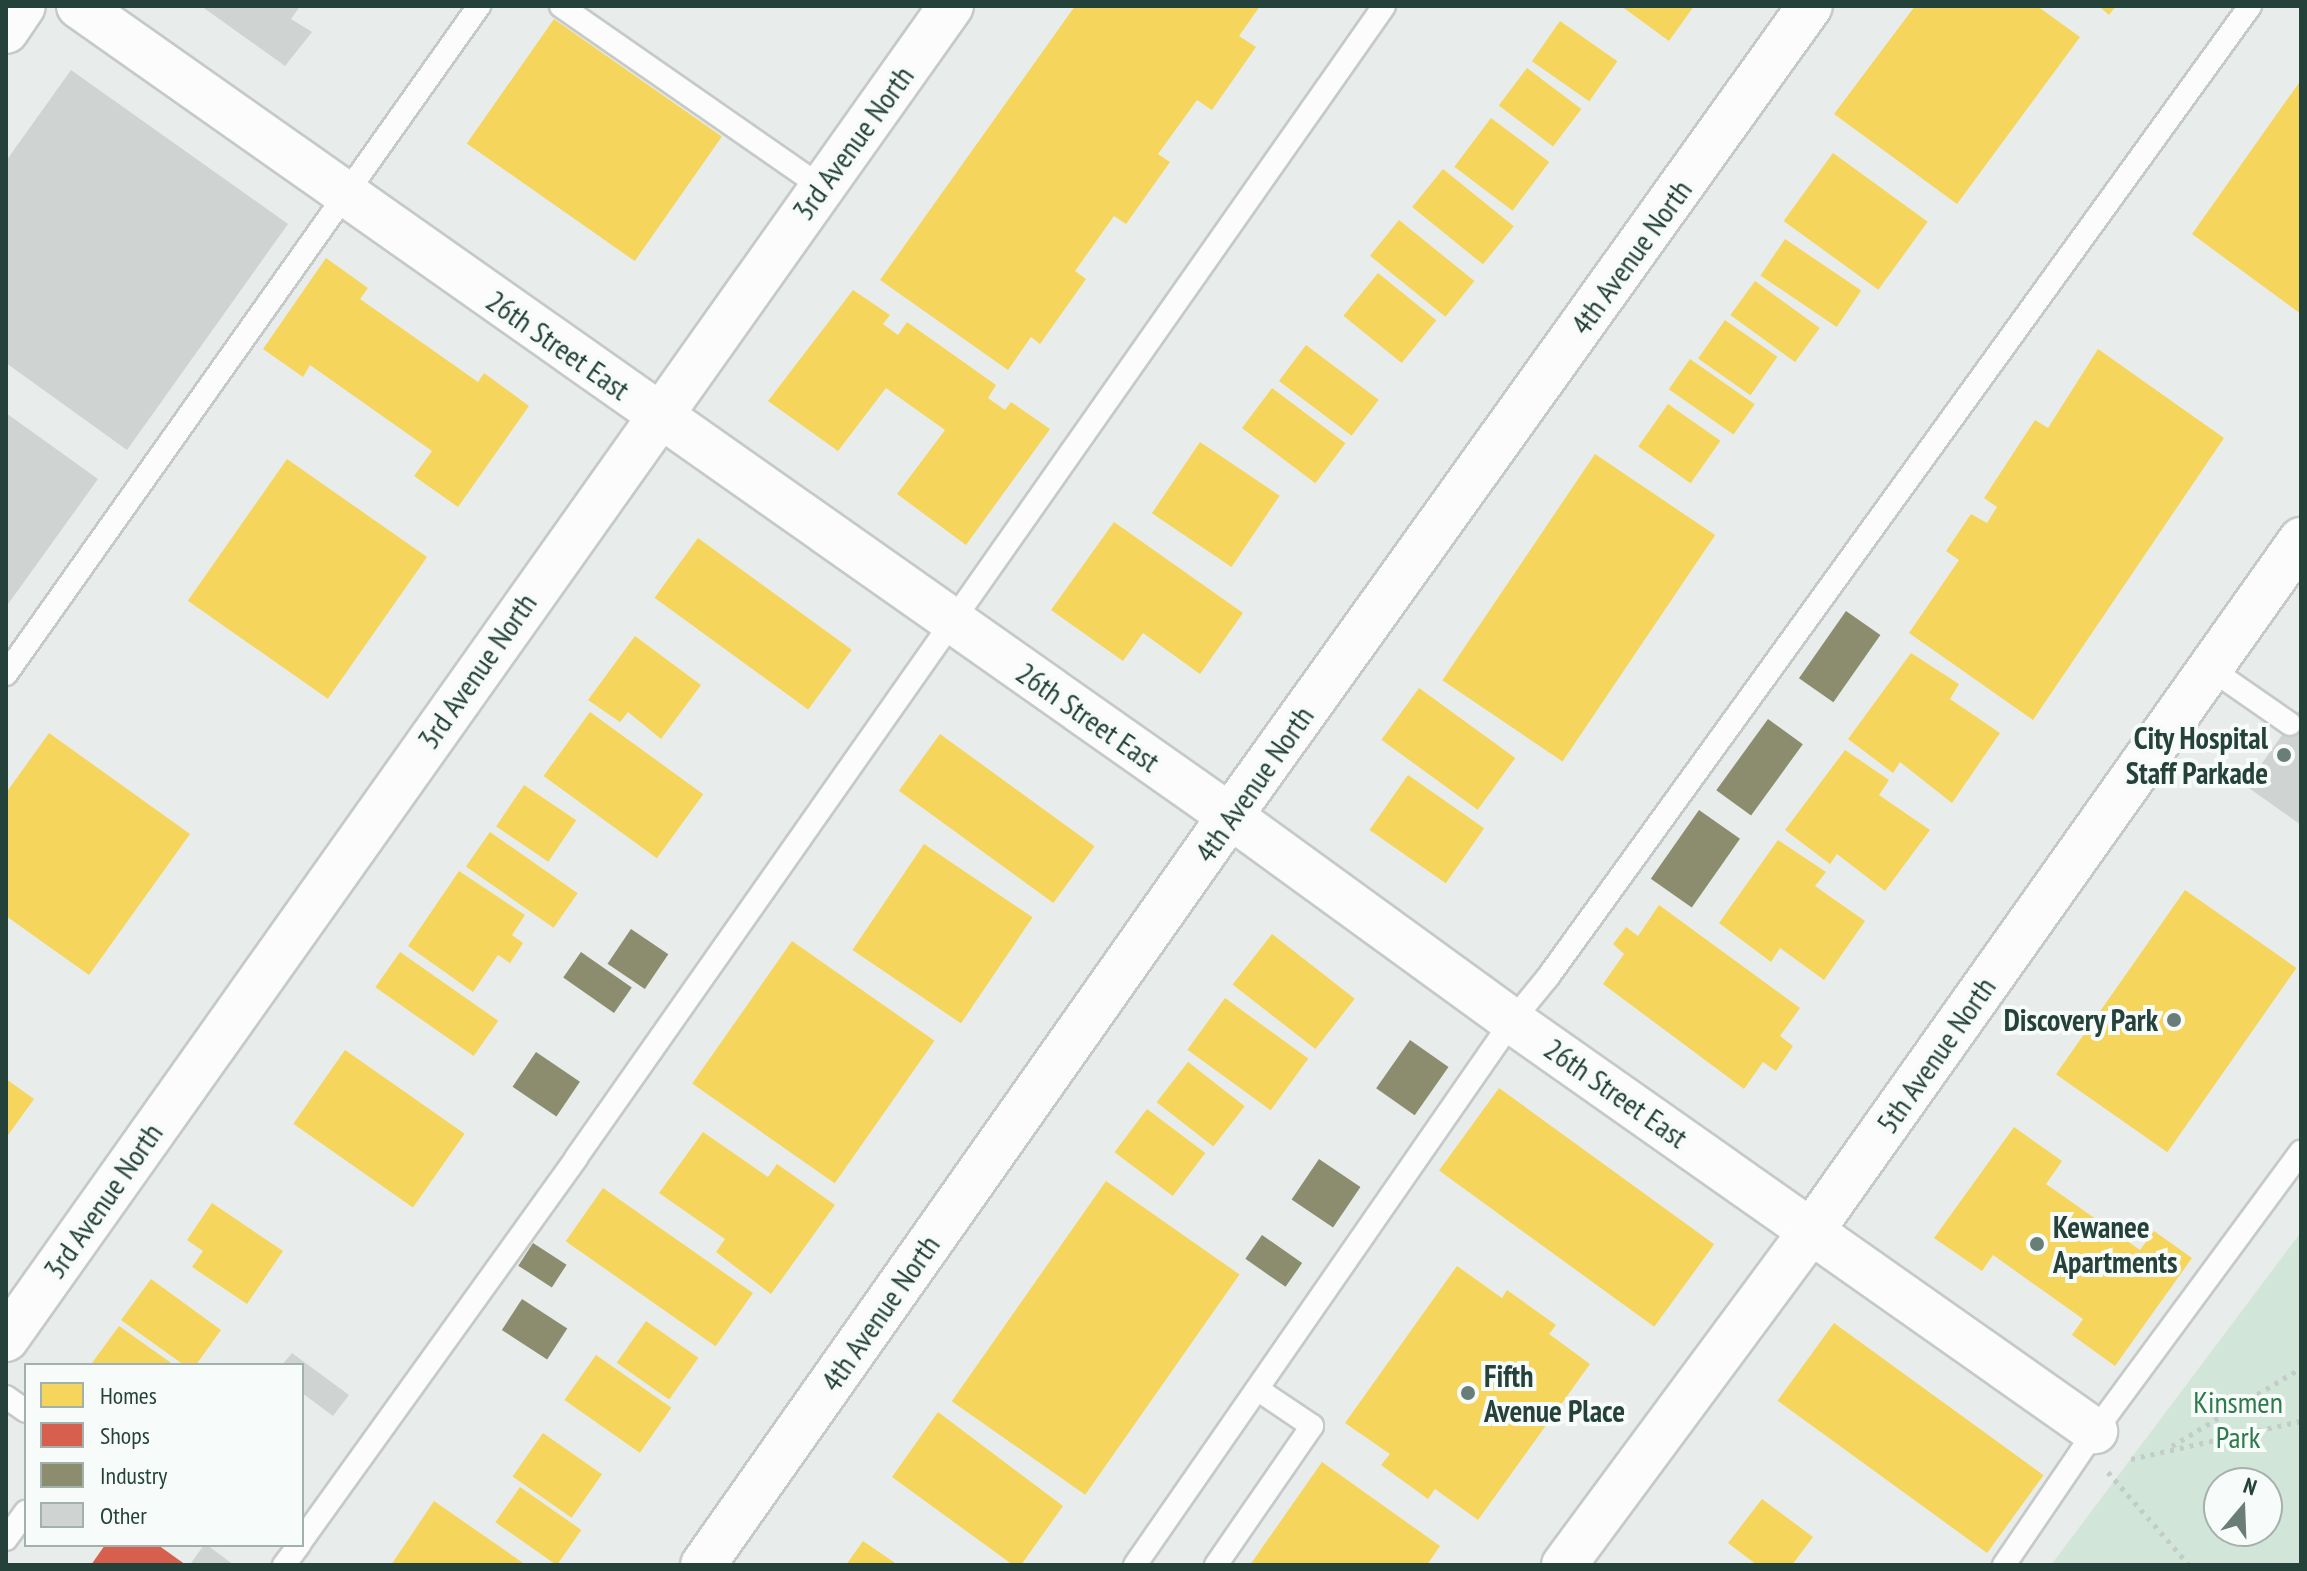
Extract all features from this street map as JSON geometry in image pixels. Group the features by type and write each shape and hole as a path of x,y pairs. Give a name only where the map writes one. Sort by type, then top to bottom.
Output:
{"street":[{"path":"6,31 23,6"},
{"name":"26th Street East","path":"79,6 1230,816 1512,1021 2095,1431"},
{"name":"3rd Avenue North","path":"6,1339 658,415 951,6"},
{"name":"4th Avenue North","path":"703,1565 1230,816 1810,6"},
{"name":"5th Avenue North","path":"1564,1565 1812,1230 2301,540"}],"lane":[{"path":"6,674 347,197 479,6"},
{"path":"561,6 821,187"},
{"path":"304,1537 576,1158 1384,6"},
{"path":"1135,1565 1512,1021 1548,977 2250,6"},
{"path":"2211,669 2290,724"},
{"path":"2004,1565 2095,1431 2301,1152"},
{"path":"1216,1565 1312,1426 1257,1389"},
{"path":"6,1397 24,1410"},
{"path":"6,1539 24,1514"},
{"path":"284,1565 297,1547"}],"path":[{"path":"2169,1448 2301,1368"},
{"path":"2189,1565 2103,1467 2169,1448 2301,1421"}],"green space":[{"name":"Kinsmen Park","path":"2301,1232 2301,1565 2051,1565"}],"building: Homes":[{"path":"1075,6 1260,6 1239,36 1256,47 1212,110 1197,100 1158,154 1170,162 1126,224 1114,216 1075,271 1086,279 1040,344 1031,337 1008,370 880,280"},
{"path":"1621,6 1694,6 1669,41"},
{"path":"1915,6 2037,6 2080,37 1957,204 1834,114"},
{"path":"2099,6 2116,6 2109,15"},
{"path":"554,19 722,137 635,261 467,144"},
{"path":"1560,21 1617,61 1589,101 1532,61"},
{"path":"1527,68 1581,109 1553,146 1499,106"},
{"path":"2301,80 2301,314 2192,234"},
{"path":"1491,118 1549,162 1513,211 1454,167"},
{"path":"1833,153 1928,222 1878,290 1784,221"},
{"path":"1443,169 1514,226 1483,264 1412,207"},
{"path":"1399,220 1474,281 1445,317 1370,256"},
{"path":"1785,239 1861,290 1837,327 1760,275"},
{"path":"326,258 368,288 360,299 478,382 484,373 529,406 458,507 414,476 432,451 310,365 303,377 263,349"},
{"path":"1378,273 1436,320 1402,363 1343,316"},
{"path":"1755,281 1820,328 1795,362 1730,315"},
{"path":"853,290 890,315 883,324 898,335 907,322 996,385 988,398 1005,410 1011,402 1050,429 966,545 897,494 945,430 886,388 838,451 768,401"},
{"path":"1725,320 1777,357 1750,395 1698,359"},
{"path":"1306,345 1379,400 1352,436 1279,381"},
{"path":"2098,349 2224,438 2033,720 1909,633 1959,560 1946,551 1971,514 1987,523 1997,507 1984,498 2035,420 2048,428"},
{"path":"1690,359 1755,404 1733,435 1669,389"},
{"path":"1272,388 1345,443 1315,483 1242,428"},
{"path":"1668,404 1720,441 1691,483 1638,447"},
{"path":"1200,442 1280,496 1231,567 1152,513"},
{"path":"1595,454 1715,535 1563,761 1442,680"},
{"path":"287,459 427,557 328,699 188,601"},
{"path":"1114,522 1243,613 1200,674 1143,633 1123,661 1051,610"},
{"path":"698,538 852,650 808,710 655,598"},
{"path":"635,636 701,685 661,739 628,712 620,722 588,700"},
{"path":"1911,653 1959,684 1950,699 2000,733 1952,803 1900,762 1893,773 1848,739"},
{"path":"1419,688 1515,758 1478,810 1381,740"},
{"path":"590,712 703,794 657,858 544,776"},
{"path":"49,733 190,834 89,975 6,916 6,793"},
{"path":"940,734 1095,846 1053,903 899,791"},
{"path":"1845,750 1889,780 1879,795 1930,830 1885,891 1837,854 1830,864 1785,830"},
{"path":"1408,775 1484,828 1446,883 1370,830"},
{"path":"524,785 576,820 548,862 496,826"},
{"path":"490,832 578,893 554,928 466,866"},
{"path":"1778,840 1826,872 1815,886 1865,921 1824,980 1780,948 1771,962 1719,923"},
{"path":"924,844 1033,917 961,1023 852,950"},
{"path":"459,871 525,915 512,935 523,943 510,963 498,955 473,992 408,946"},
{"name":"Discovery Park","path":"2185,890 2296,968 2167,1152 2056,1074"},
{"path":"1659,905 1800,1008 1780,1036 1793,1046 1776,1071 1763,1062 1744,1089 1603,984 1624,954 1613,944 1626,927 1638,936"},
{"path":"1272,934 1355,999 1315,1049 1233,984"},
{"path":"792,941 935,1041 835,1183 692,1084"},
{"path":"400,952 498,1021 474,1056 375,987"},
{"path":"1225,998 1308,1059 1271,1110 1187,1050"},
{"path":"345,1050 465,1134 413,1207 293,1124"},
{"path":"1188,1062 1245,1106 1213,1147 1157,1102"},
{"path":"6,1079 34,1099 6,1138"},
{"path":"1499,1088 1714,1244 1654,1327 1439,1171"},
{"path":"1147,1109 1205,1153 1173,1196 1115,1152"},
{"name":"Kewanee Apartments","path":"2014,1127 2062,1161 2046,1184 2140,1250 2154,1231 2192,1258 2115,1366 2072,1335 2083,1319 1993,1255 1982,1271 1934,1238"},
{"path":"703,1132 768,1177 777,1164 835,1205 771,1294 716,1252 725,1239 659,1193"},
{"path":"1106,1181 1240,1274 1085,1495 952,1401"},
{"path":"603,1188 753,1293 716,1346 566,1241"},
{"path":"212,1203 283,1251 247,1304 192,1267 203,1251 187,1240"},
{"name":"Fifth Avenue Place","path":"1457,1266 1502,1298 1507,1290 1556,1325 1549,1334 1590,1364 1478,1520 1435,1489 1428,1499 1381,1465 1390,1454 1345,1423"},
{"path":"151,1279 221,1330 197,1363 181,1363 121,1320"},
{"path":"646,1321 698,1358 669,1399 617,1363"},
{"path":"1834,1323 2044,1475 1987,1553 1778,1401"},
{"path":"119,1326 171,1363 92,1363"},
{"path":"596,1355 671,1408 640,1453 564,1400"},
{"path":"938,1412 1063,1506 1021,1565 1013,1565 892,1477"},
{"path":"543,1433 602,1474 572,1518 513,1476"},
{"path":"1322,1462 1440,1546 1427,1565 1250,1565"},
{"path":"520,1487 581,1530 556,1565 495,1522"},
{"path":"1762,1499 1813,1537 1792,1565 1757,1565 1728,1543"},
{"path":"434,1501 526,1565 391,1565"},
{"path":"863,1541 898,1565 846,1565"}],"building: Shops":[{"path":"104,1547 161,1547 186,1565 91,1565"}],"building: Industry":[{"path":"1846,611 1880,635 1833,702 1799,678"},
{"path":"1768,719 1803,744 1751,815 1716,790"},
{"path":"1699,810 1740,839 1692,907 1651,879"},
{"path":"631,929 668,954 645,989 608,964"},
{"path":"581,952 632,988 614,1013 563,977"},
{"path":"1410,1040 1449,1067 1415,1115 1376,1088"},
{"path":"536,1052 580,1082 556,1116 513,1087"},
{"path":"1319,1159 1360,1187 1333,1228 1292,1200"},
{"path":"1262,1235 1302,1263 1286,1287 1245,1259"},
{"path":"533,1243 567,1265 552,1287 518,1266"},
{"path":"522,1299 567,1328 547,1359 502,1330"}],"building: Other":[{"path":"201,6 300,6 291,19 312,32 285,66"},
{"path":"71,70 288,224 127,450 6,363 6,161"},
{"path":"6,413 98,479 6,607"},
{"name":"City Hospital Staff Parkade","path":"2301,708 2301,825 2246,786"},
{"path":"292,1353 349,1395 333,1416 304,1394 304,1363 284,1363"},
{"path":"203,1547 210,1547 234,1565 193,1565 191,1563"}],"place":[{"name":"City Hospital Staff Parkade","path":"2284,755"},
{"name":"Discovery Park","path":"2174,1020"},
{"name":"Kewanee Apartments","path":"2037,1244"},
{"name":"Fifth Avenue Place","path":"1468,1393"}]}
